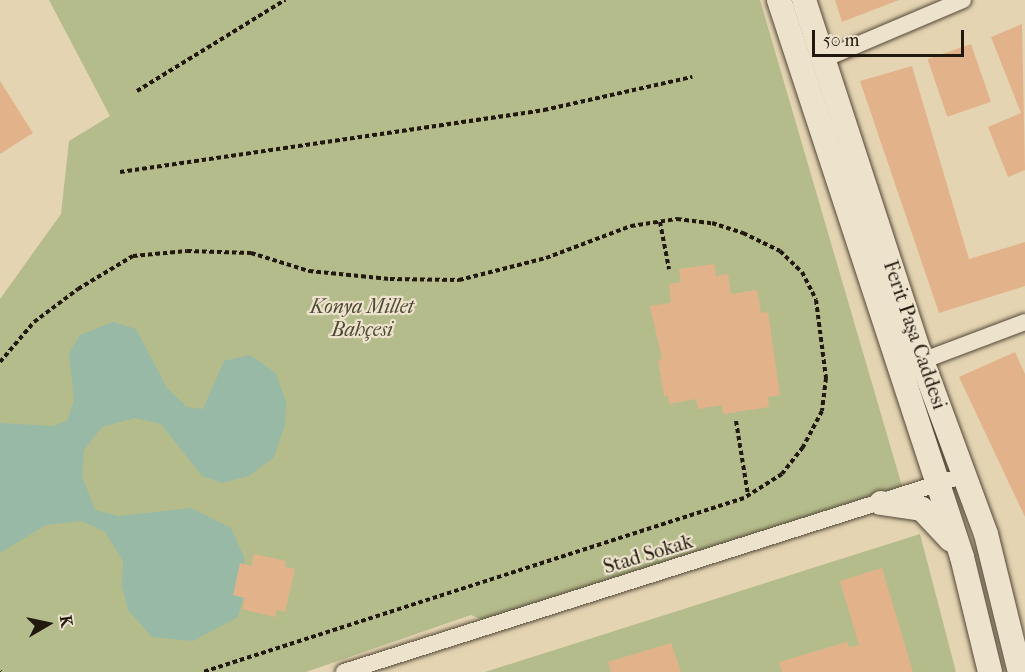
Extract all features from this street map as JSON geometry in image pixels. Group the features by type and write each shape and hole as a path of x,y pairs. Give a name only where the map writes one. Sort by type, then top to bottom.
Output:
{"main road":[{"name":"Ferit Paşa Caddesi","path":"779,0 962,557 990,672"},
{"name":"Ferit Paşa Caddesi","path":"804,0 922,361 986,534 1020,672"},
{"path":"881,503 922,509 962,557"}],"street":[{"path":"824,59 963,0"},
{"path":"922,361 1025,322"},
{"name":"Stad Sokak","path":"344,672 965,475"}],"path":[{"path":"137,91 285,0"},
{"path":"120,172 544,110 692,76"},
{"path":"660,222 669,269"},
{"path":"0,362 34,322 78,289 133,256 187,251 251,253 309,271 390,279 459,280 546,258 631,225 660,222 712,223 780,251 802,272 816,300 826,378 822,411 803,447 782,474 748,495 203,672"},
{"path":"736,421 748,495"}],"green space":[{"name":"Konya Millet Bahçesi","path":"49,0 760,0 902,486 485,621 471,615 306,672 0,672 0,299 61,214 69,141 110,116"},
{"path":"920,534 956,672 485,672"}],"shaded area":[{"path":"113,322 136,329 167,388 187,407 203,409 224,361 250,355 276,373 286,402 285,425 274,457 249,476 222,483 202,476 161,424 135,418 102,427 84,450 82,476 95,510 119,516 191,508 231,528 244,557 246,586 238,617 193,641 152,637 128,610 122,586 123,561 105,532 82,521 46,525 0,553 0,423 53,426 67,421 74,401 69,353 80,335"}],"building":[{"path":"835,0 899,0 842,22"},
{"path":"1022,24 1025,170 1008,177 988,127 1021,113 991,37"},
{"path":"971,44 991,102 947,117 928,59"},
{"path":"912,66 969,259 1025,242 1025,286 939,313 860,81"},
{"path":"0,81 33,133 0,154"},
{"path":"714,264 716,276 728,274 731,294 757,290 761,313 768,312 780,395 768,397 769,407 723,414 722,405 698,409 696,399 669,404 668,395 664,396 658,360 662,359 650,306 671,303 669,284 681,282 679,269"},
{"path":"1015,352 1025,374 1025,517 959,377"},
{"path":"254,554 286,561 285,567 295,569 285,612 277,610 275,617 242,609 245,598 233,595 240,563 251,566"},
{"path":"882,568 913,672 782,672 779,662 847,642 849,647 859,645 840,581"},
{"path":"671,643 681,672 611,672 608,662"}]}
